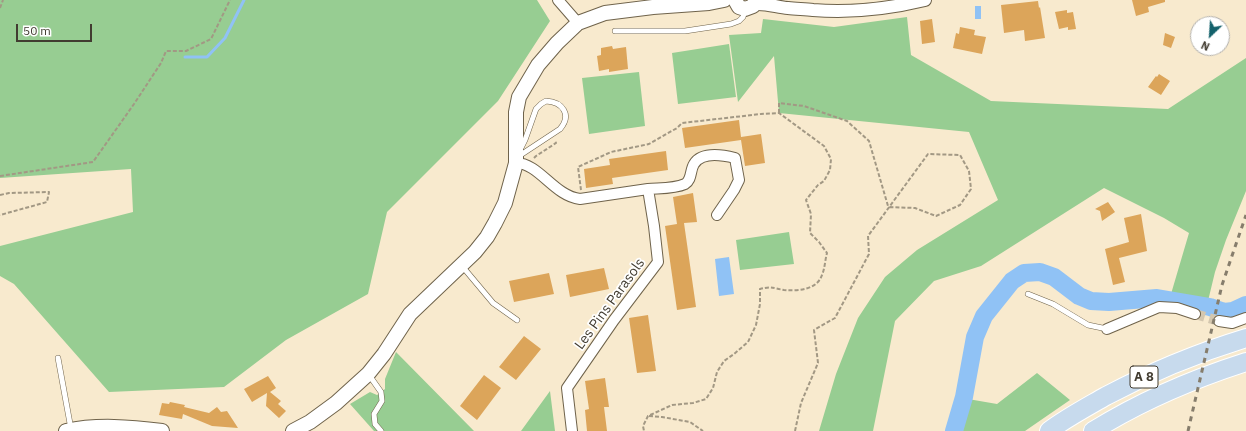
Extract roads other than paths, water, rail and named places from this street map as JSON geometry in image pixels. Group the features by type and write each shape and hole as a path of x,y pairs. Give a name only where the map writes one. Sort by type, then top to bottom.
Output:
{"highway":[{"name":"A 8","path":"1049,431 1091,404 1176,362 1246,338"},
{"name":"A 8","path":"1093,431 1147,401 1175,388 1220,370 1246,362"}],"main road":[{"path":"293,431 310,422 336,403 368,374 384,354 410,314 475,252 487,237 504,203 516,161 516,112 519,97 538,65 557,43 578,23 605,13 653,7 709,3 724,0"},
{"path":"68,430 129,427 162,431"}],"street":[{"path":"558,0 578,23"},
{"path":"748,3 830,11 872,10 925,0"},
{"path":"516,161 527,165 561,192 572,198 583,198 648,189 668,188 685,184 689,180 694,164 705,156 723,155 735,158 738,180 734,190 717,215"},
{"name":"Les Pins Parasols","path":"572,431 567,388 614,320 658,262 648,189"},
{"path":"1107,329 1159,307 1177,308 1195,314"},
{"path":"1219,321 1232,323 1246,318"}],"lane":[{"path":"886,8 887,3 900,0"},
{"path":"615,30 685,31 723,25 739,21 743,17 748,3"},
{"path":"546,101 553,101 559,104 564,110 566,116 565,123 560,129 516,161 536,109 546,101"},
{"path":"461,265 493,304 517,320"},
{"path":"1028,294 1054,304 1088,325 1107,329"},
{"path":"58,358 68,430"},
{"path":"368,374 381,392 382,401 374,414 375,424 382,431"}],"water":[{"path":"975,6 981,6 981,19 975,19"},
{"path":"729,257 734,294 719,296 715,259"}],"waterway":[{"path":"185,57 207,57 225,38 244,0"},
{"path":"954,431 964,397 975,337 984,316 1012,281 1024,273 1040,272 1054,277 1079,296 1091,301 1109,302 1157,298 1210,307 1224,312 1233,311 1246,305"}],"tunnel":[{"path":"1195,314 1219,321"}],"railway":[{"path":"1188,431 1222,285 1246,215"}]}
